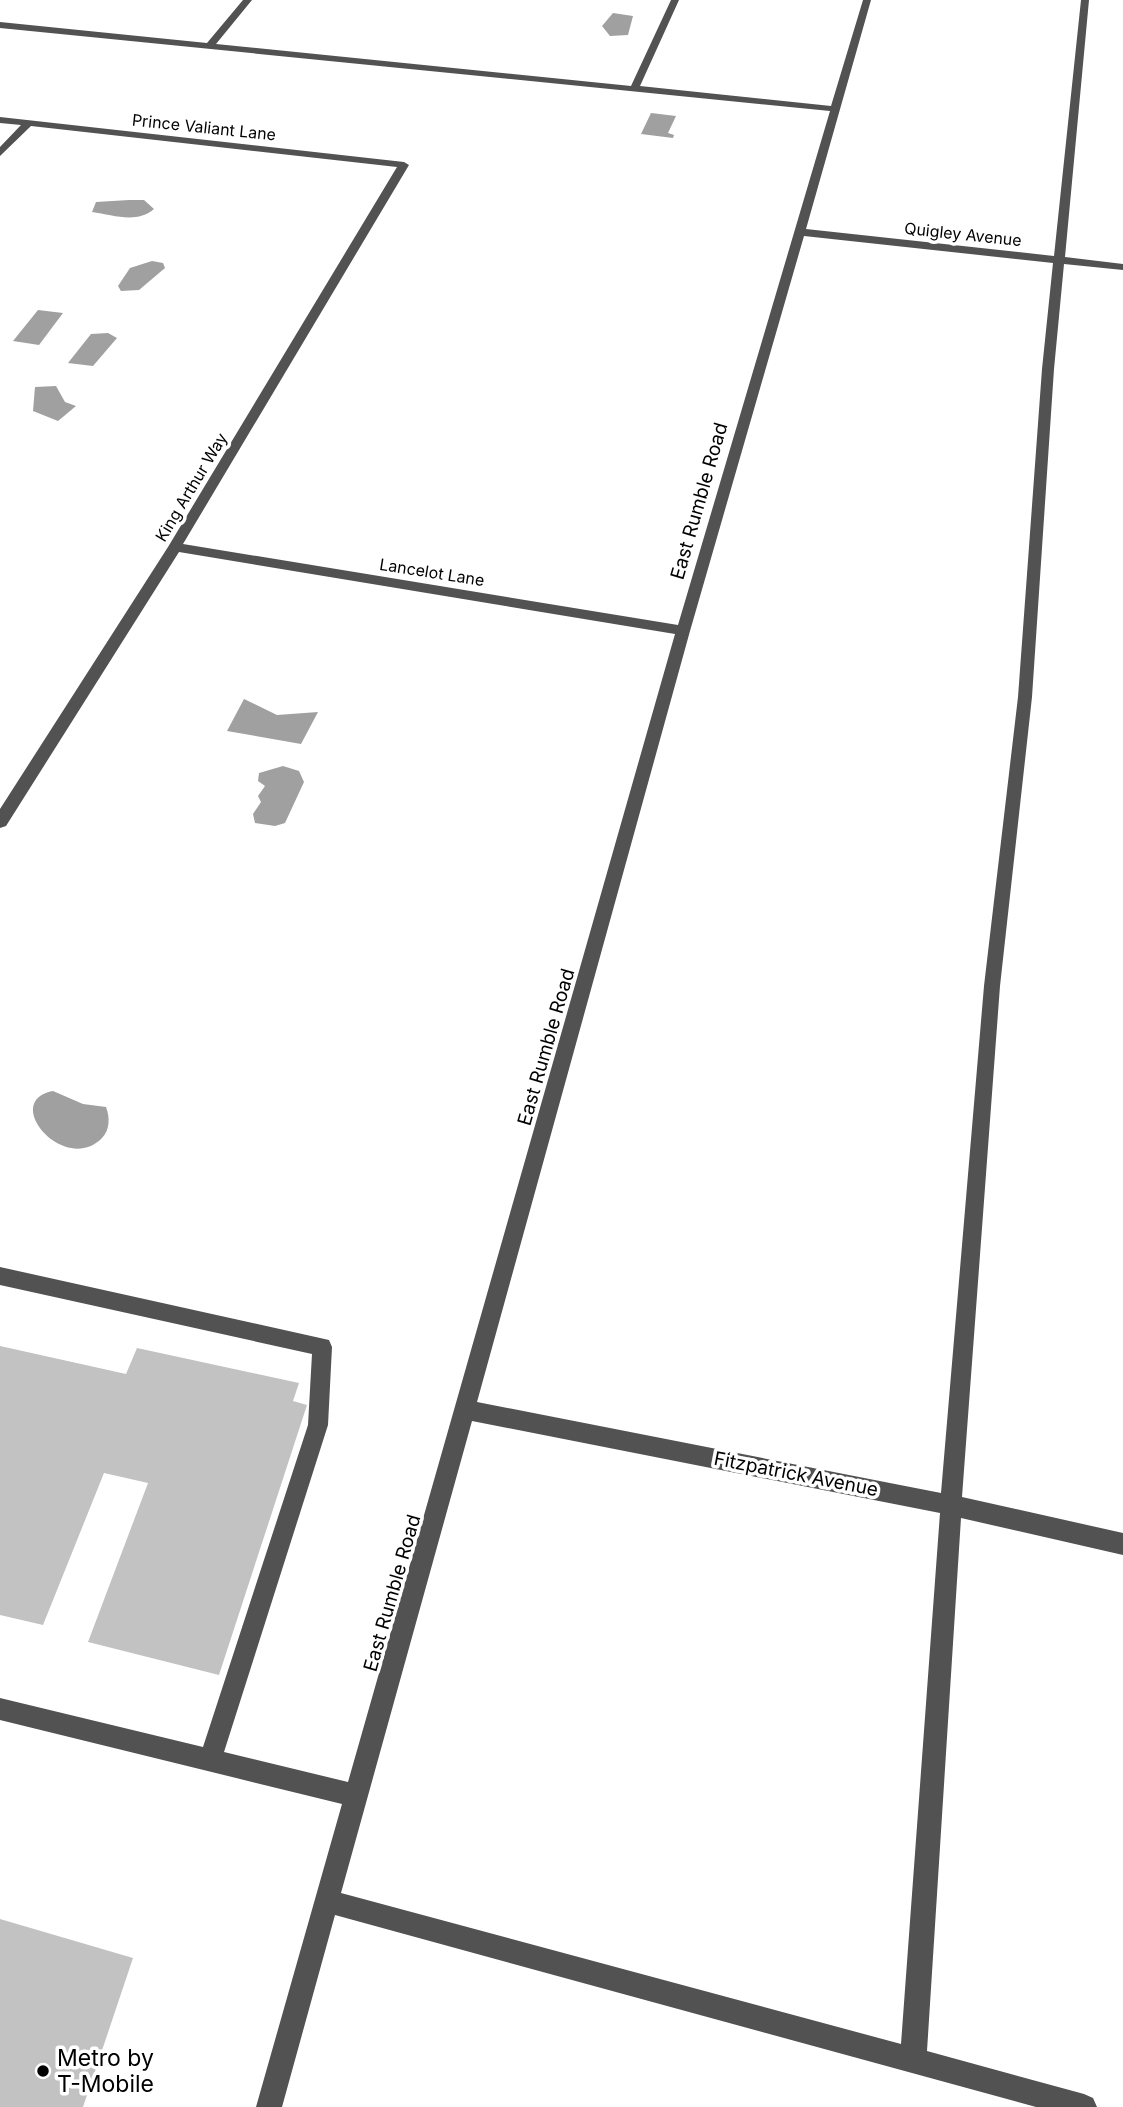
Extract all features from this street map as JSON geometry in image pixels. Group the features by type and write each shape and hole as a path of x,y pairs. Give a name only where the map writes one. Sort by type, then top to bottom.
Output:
{"street":[{"path":"209,47 248,0"},
{"path":"634,89 675,0"},
{"name":"East Rumble Road","path":"269,2107 467,1410 683,631 867,0"},
{"path":"913,2062 951,1505 992,986 1025,697 1048,369 1085,0"},
{"path":"0,25 835,109"},
{"name":"Prince Valiant Lane","path":"0,120 404,165"},
{"path":"0,153 28,124"},
{"name":"King Arthur Way","path":"0,822 176,547 404,165"},
{"name":"Quigley Avenue","path":"800,232 1123,267"},
{"name":"Lancelot Lane","path":"176,547 683,631"},
{"path":"0,1276 321,1347 318,1425 210,1761"},
{"name":"Fitzpatrick Avenue","path":"467,1410 951,1505 1123,1544"},
{"path":"0,1709 356,1796"},
{"path":"327,1901 1084,2107"}],"shaded area":[{"path":"613,13 633,16 628,35 610,36 602,26"},
{"path":"651,113 676,116 668,133 674,135 673,138 641,134"},
{"path":"144,200 154,209 147,214 132,217 92,212 96,202"},
{"path":"152,261 163,263 165,268 139,290 121,291 118,286 130,268"},
{"path":"38,310 63,313 39,345 13,341"},
{"path":"108,333 117,338 93,366 68,363 91,334"},
{"path":"56,386 65,402 76,406 58,421 33,411 35,387"},
{"path":"244,699 277,715 318,712 301,744 227,731"},
{"path":"283,766 299,771 304,782 285,823 275,826 255,823 253,814 261,802 258,796 265,786 258,781 259,773"},
{"path":"53,1091 83,1104 106,1107 107,1131 102,1138 87,1147 71,1148 56,1142 44,1132 35,1120 33,1108 38,1097"}],"building":[{"path":"0,1346 126,1374 137,1348 299,1383 293,1401 307,1405 219,1675 88,1642 148,1483 104,1473 43,1625 0,1615"},
{"path":"0,1919 133,1958 83,2107 0,2107"}],"place":[{"name":"Metro by T-Mobile","path":"43,2071"}]}
